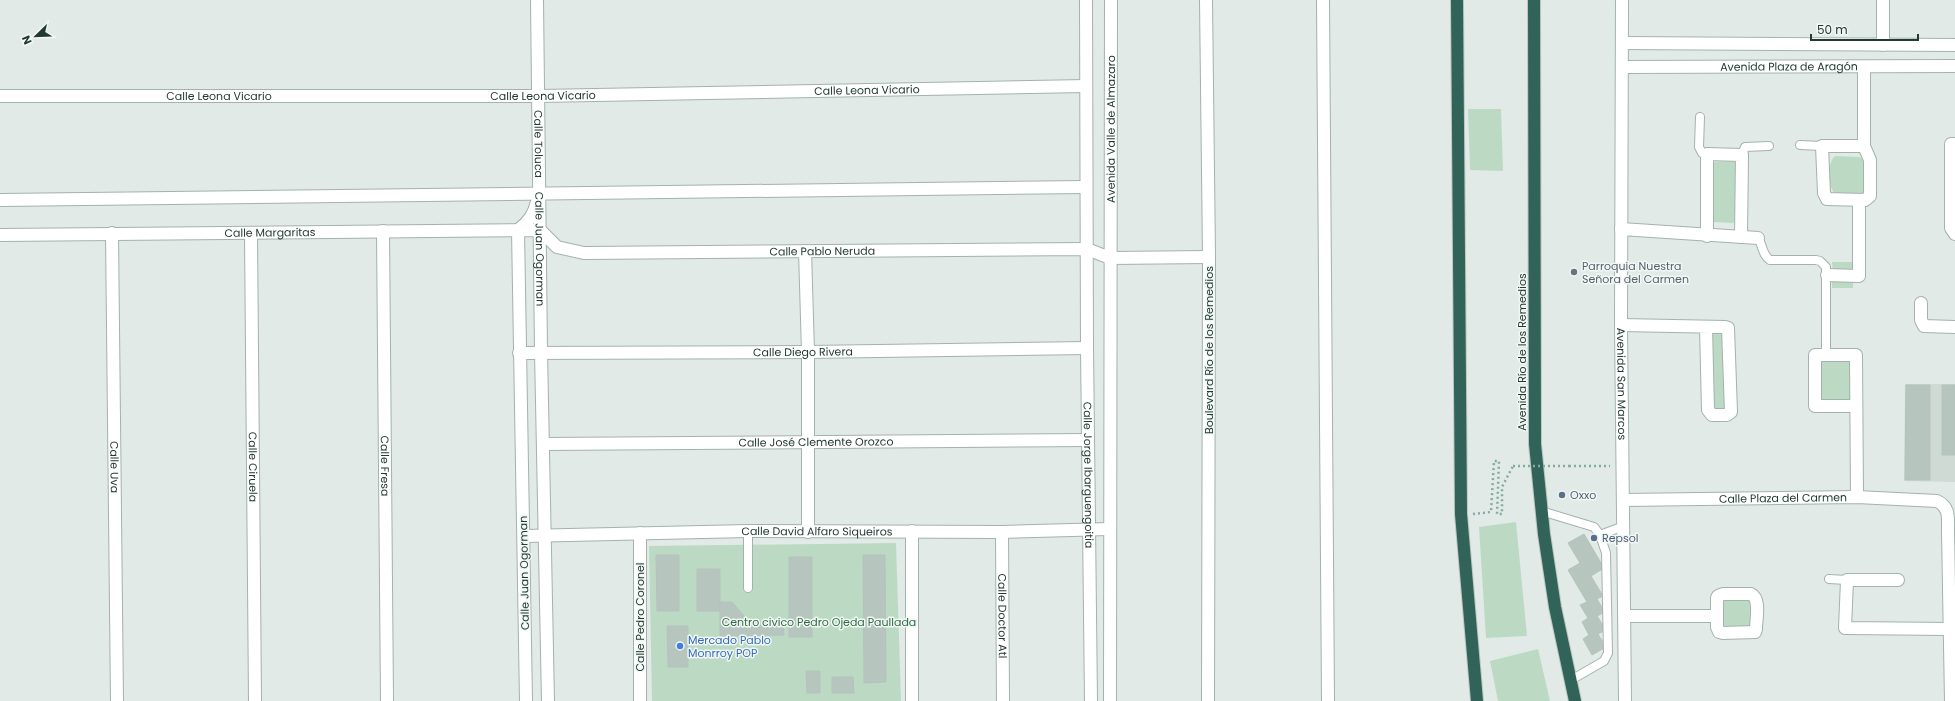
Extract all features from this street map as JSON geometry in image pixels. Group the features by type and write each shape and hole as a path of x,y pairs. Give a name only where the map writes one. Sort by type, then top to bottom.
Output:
{"highway":[{"path":"1457,0 1461,514 1477,701"},
{"name":"Avenida Río de los Remedios","path":"1534,0 1535,444 1541,511 1555,606 1575,701"}],"street":[{"name":"Calle Toluca","path":"537,0 540,193"},
{"path":"1086,0 1087,249"},
{"name":"Avenida Valle de Almazaro","path":"1110,258 1111,0"},
{"name":"Boulevard Río de los Remedios","path":"1206,0 1209,258 1208,701"},
{"path":"1323,0 1328,701"},
{"name":"Avenida San Marcos","path":"1622,0 1621,326 1625,701"},
{"path":"1883,0 1883,45"},
{"name":"Avenida Plaza de Aragón","path":"1622,43 1955,45"},
{"name":"Avenida Plaza de Aragón","path":"1622,67 1955,66"},
{"path":"1864,67 1864,146 1870,160 1870,194 1864,199 1829,200 1825,196 1822,146 1864,146"},
{"name":"Calle Leona Vicario","path":"0,96 539,96 1086,86"},
{"path":"1949,144 1951,228 1954,233"},
{"path":"1706,236 1707,154 1742,155 1741,237"},
{"path":"0,200 1086,187"},
{"name":"Calle Juan Ogorman","path":"526,701 518,230 527,223 534,213 540,193"},
{"name":"Calle Juan Ogorman","path":"540,193 541,352 546,535 548,701"},
{"path":"1827,275 1859,276 1859,240 1864,199"},
{"path":"1621,229 1706,236 1758,238"},
{"name":"Calle Pablo Neruda","path":"540,230 557,247 584,253 1087,249 1110,258"},
{"name":"Calle Margaritas","path":"0,235 540,230"},
{"name":"Calle Fresa","path":"383,231 387,701"},
{"name":"Calle Uva","path":"112,233 117,701"},
{"name":"Calle Ciruela","path":"251,233 255,701"},
{"name":"Calle Jorge Ibarguengoitia","path":"1087,249 1091,701"},
{"path":"806,252 808,352 808,532"},
{"path":"1110,258 1209,258"},
{"name":"Calle Jorge Ibarguengoitia","path":"1110,258 1110,701"},
{"path":"1921,303 1921,320 1924,326 1955,327"},
{"path":"1621,326 1725,326 1729,330 1731,412 1727,415 1712,415 1708,410 1706,327"},
{"name":"Calle Diego Rivera","path":"519,353 808,352 1087,348"},
{"path":"1856,406 1815,406 1815,355 1856,355 1857,497"},
{"name":"Calle José Clemente Orozco","path":"543,444 1088,440"},
{"name":"Calle Plaza del Carmen","path":"1623,500 1857,497 1937,501 1947,510 1952,531"},
{"name":"Calle David Alfaro Siqueiros","path":"524,536 748,531 1002,532 1109,529"},
{"path":"1952,531 1951,701 1955,700"},
{"path":"912,532 912,701"},
{"name":"Calle Doctor Atl","path":"1002,532 1003,701"},
{"name":"Calle Pedro Coronel","path":"640,533 640,701"},
{"path":"1898,580 1847,580 1845,628 1951,629"},
{"path":"1625,616 1717,616"}],"lane":[{"path":"1700,117 1699,147 1702,153 1707,154"},
{"path":"1800,145 1822,146"},
{"path":"1742,155 1745,147 1769,146"},
{"path":"1758,238 1764,254 1770,260 1820,261 1826,267 1826,355"},
{"path":"1541,511 1594,527 1600,535 1606,553 1608,654 1604,661 1571,680"},
{"path":"1600,535 1624,526"},
{"path":"748,531 748,588"},
{"path":"1829,579 1847,580"}],"path":[{"path":"1461,514 1491,512 1494,461 1499,462 1497,514 1502,514 1502,487 1513,466 1622,466"}],"shaded area":[{"path":"1905,384 1955,384 1955,482 1904,481"}],"green space":[{"path":"1468,109 1501,109 1503,171 1470,170"},
{"path":"1835,156 1859,157 1864,160 1865,193 1834,193 1830,185 1829,174 1832,159"},
{"path":"1734,161 1737,166 1736,219 1733,223 1714,222 1711,219 1712,165 1715,162"},
{"path":"1832,262 1854,262 1854,272 1833,272"},
{"path":"1832,279 1853,279 1853,288 1832,288"},
{"path":"1711,331 1726,331 1727,412 1712,412"},
{"path":"1851,361 1851,399 1820,399 1820,362"},
{"path":"1516,522 1527,636 1486,638 1479,527"},
{"name":"Centro civico Pedro Ojeda Paullada","path":"896,543 901,701 652,701 649,546"},
{"path":"1723,600 1751,600 1751,628 1723,628"},
{"path":"1538,649 1550,701 1498,701 1490,661"}],"building":[{"path":"1906,385 1930,385 1930,480 1905,480"},
{"path":"1942,385 1955,385 1955,455 1942,455"},
{"path":"1584,534 1604,568 1591,576 1603,596 1597,599 1605,612 1597,616 1606,630 1598,634 1606,647 1592,655 1583,639 1589,635 1582,622 1588,618 1580,605 1587,602 1568,570 1580,563 1568,543"},
{"path":"656,555 679,555 679,611 657,611"},
{"path":"863,555 885,555 886,682 864,683"},
{"path":"789,557 812,557 812,637 789,637"},
{"path":"697,569 720,569 720,611 697,611"},
{"path":"720,602 732,602 749,622 783,622 784,635 720,636"},
{"path":"667,626 688,626 688,667 668,667"},
{"path":"806,671 820,671 820,693 807,693"},
{"path":"832,677 853,677 854,693 832,693"}],"place":[{"name":"Parroquia Nuestra Señora del Carmen","path":"1574,272"},
{"name":"Oxxo","path":"1562,495"},
{"name":"Repsol","path":"1594,538"},
{"name":"Mercado Pablo Monrroy POP","path":"680,646"}]}
